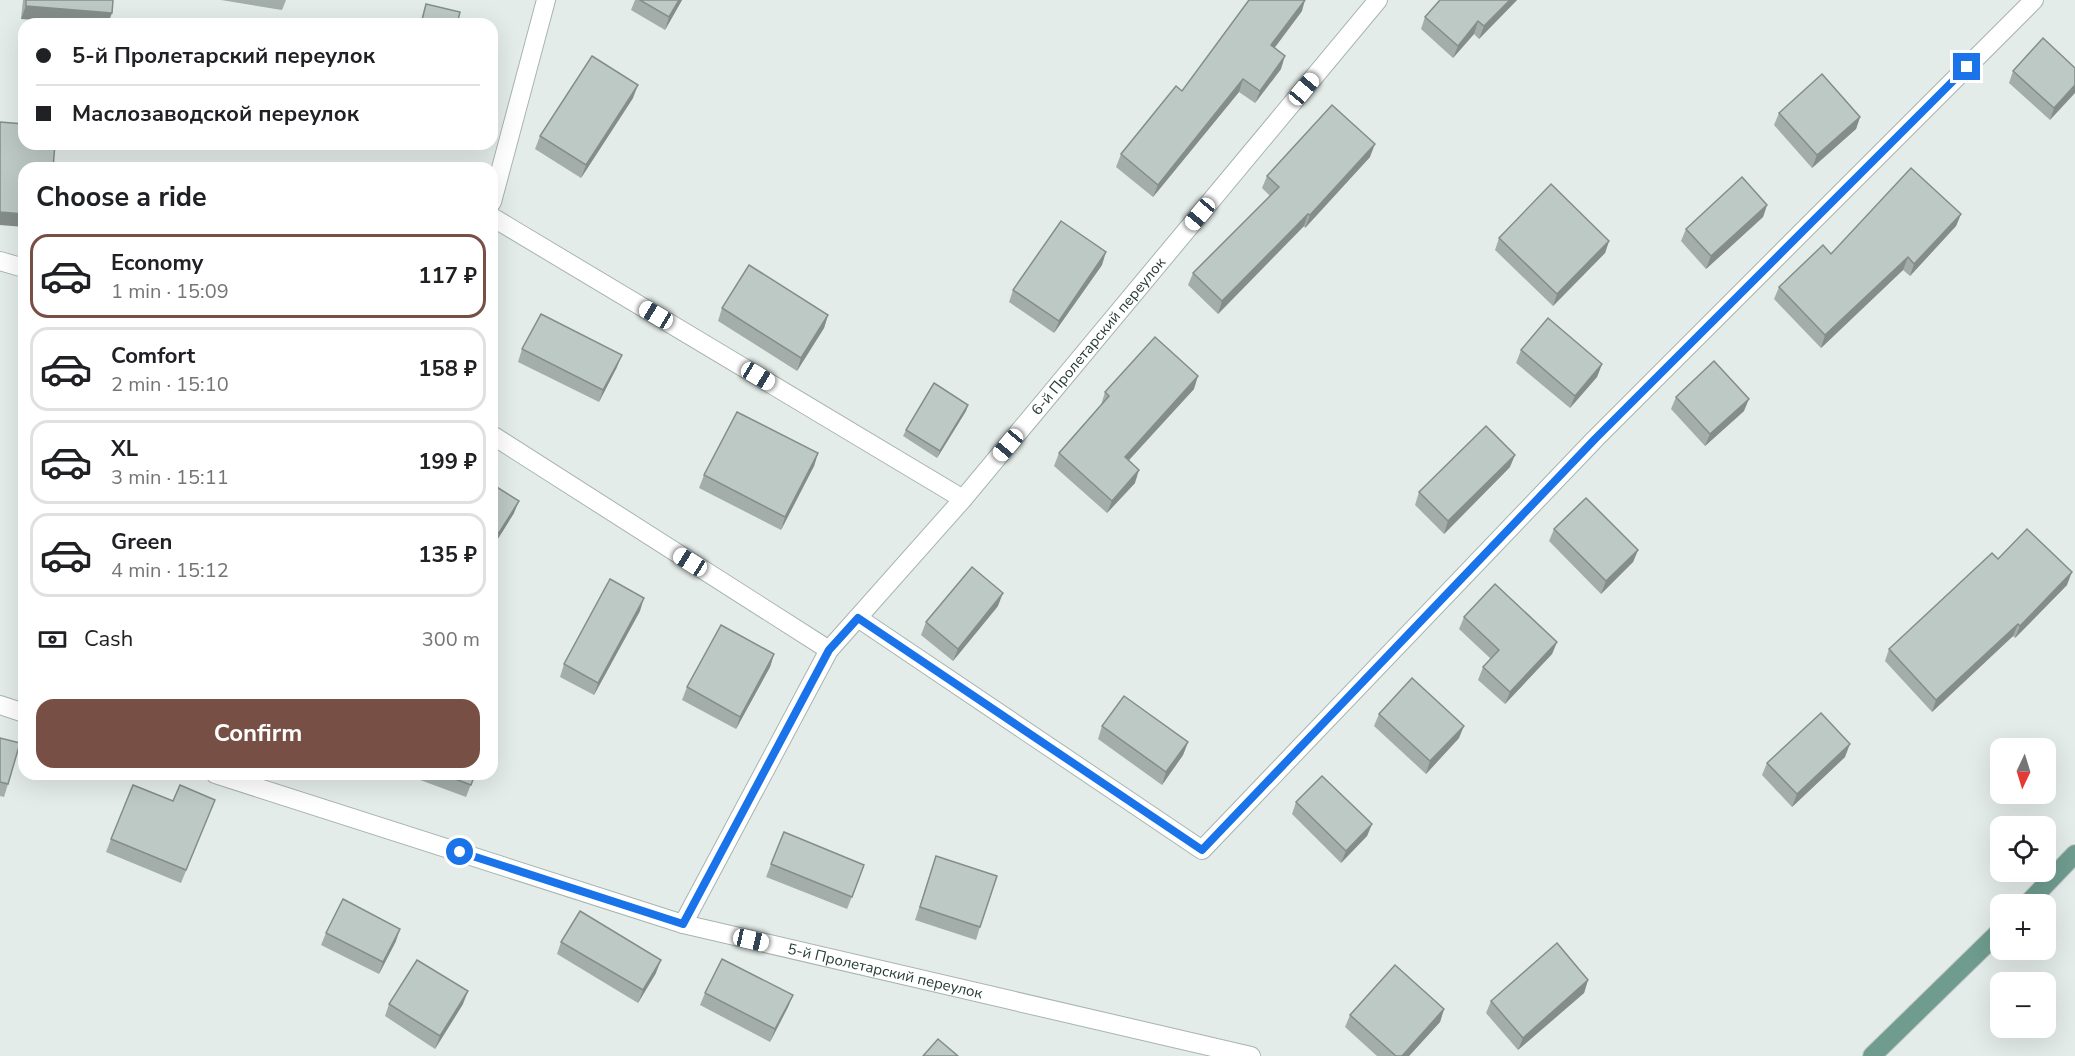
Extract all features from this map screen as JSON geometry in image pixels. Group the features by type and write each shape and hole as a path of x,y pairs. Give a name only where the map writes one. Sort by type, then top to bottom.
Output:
{"main road":[{"path":"2037,894 2075,854"},
{"path":"1872,1056 1990,941"}],"street":[{"path":"498,180 546,0"},
{"name":"6-й Пролетарский переулок","path":"683,924 829,650 963,499 1378,0"},
{"path":"858,618 1202,850 1595,439 2034,0"},
{"path":"498,221 963,499"},
{"path":"0,261 18,266"},
{"path":"498,439 829,650"},
{"path":"0,705 18,711"},
{"name":"5-й Пролетарский переулок","path":"235,780 683,924 1251,1056"}],"building":[{"path":"26,0 113,0 112,13 26,6"},
{"path":"640,0 679,0 669,17"},
{"path":"1249,0 1305,0 1271,45 1285,56 1260,91 1243,79 1158,185 1121,154 1176,86 1182,91"},
{"path":"1440,0 1510,0 1484,26 1478,21 1458,46 1425,17"},
{"path":"426,4 460,12 458,18 422,18"},
{"path":"2043,38 2075,68 2075,85 2054,108 2013,71"},
{"path":"592,56 638,85 586,165 540,136"},
{"path":"1822,74 1860,117 1817,155 1779,113"},
{"path":"1332,105 1375,144 1310,215 1308,214 1222,301 1193,273 1279,187 1267,176"},
{"path":"0,122 18,124 18,150 54,150 54,162 18,162 18,214 0,212"},
{"path":"1911,168 1961,214 1914,264 1908,257 1825,335 1779,287 1823,245 1831,254"},
{"path":"1742,177 1767,205 1711,256 1686,229"},
{"path":"1551,184 1609,241 1557,294 1499,238"},
{"path":"1061,221 1106,252 1059,321 1013,290"},
{"path":"749,265 828,315 801,358 722,308"},
{"path":"541,314 622,355 603,390 522,349"},
{"path":"1548,318 1602,364 1575,396 1521,350"},
{"path":"1155,337 1198,376 1125,457 1139,470 1112,501 1059,453 1109,396 1105,392"},
{"path":"1714,361 1749,399 1710,434 1676,397"},
{"path":"934,383 968,405 940,451 906,430"},
{"path":"737,412 818,453 785,517 704,475"},
{"path":"1486,426 1515,455 1448,521 1419,492"},
{"path":"498,488 519,501 498,532"},
{"path":"1586,498 1638,550 1606,581 1554,529"},
{"path":"2027,529 2072,572 2020,626 2018,624 1936,700 1889,649 1992,553 1998,559"},
{"path":"972,567 1003,593 958,649 926,622"},
{"path":"610,579 644,598 598,683 564,664"},
{"path":"1495,584 1557,642 1510,692 1483,667 1499,650 1464,617"},
{"path":"721,625 774,654 740,717 687,687"},
{"path":"1412,678 1464,726 1430,761 1379,714"},
{"path":"1124,696 1188,742 1166,772 1102,726"},
{"path":"1821,713 1850,744 1797,794 1767,763"},
{"path":"0,738 18,742 18,750 8,784 0,782"},
{"path":"1322,776 1372,824 1346,851 1296,802"},
{"path":"458,780 473,780 471,785"},
{"path":"133,785 173,801 180,785 215,800 186,870 111,839"},
{"path":"784,832 864,865 852,897 771,864"},
{"path":"936,856 997,876 980,927 920,907"},
{"path":"343,899 400,929 383,962 326,933"},
{"path":"580,911 661,960 643,990 561,942"},
{"path":"1557,943 1588,980 1523,1038 1491,1001"},
{"path":"722,959 793,995 775,1029 705,993"},
{"path":"417,960 468,991 440,1036 389,1004"},
{"path":"1395,965 1444,1009 1402,1056 1396,1056 1350,1015"},
{"path":"938,1039 958,1056 923,1056"}],"route":[{"path":"460,852 683,924 829,650 858,618 1202,850 1595,439 1967,67"}]}
